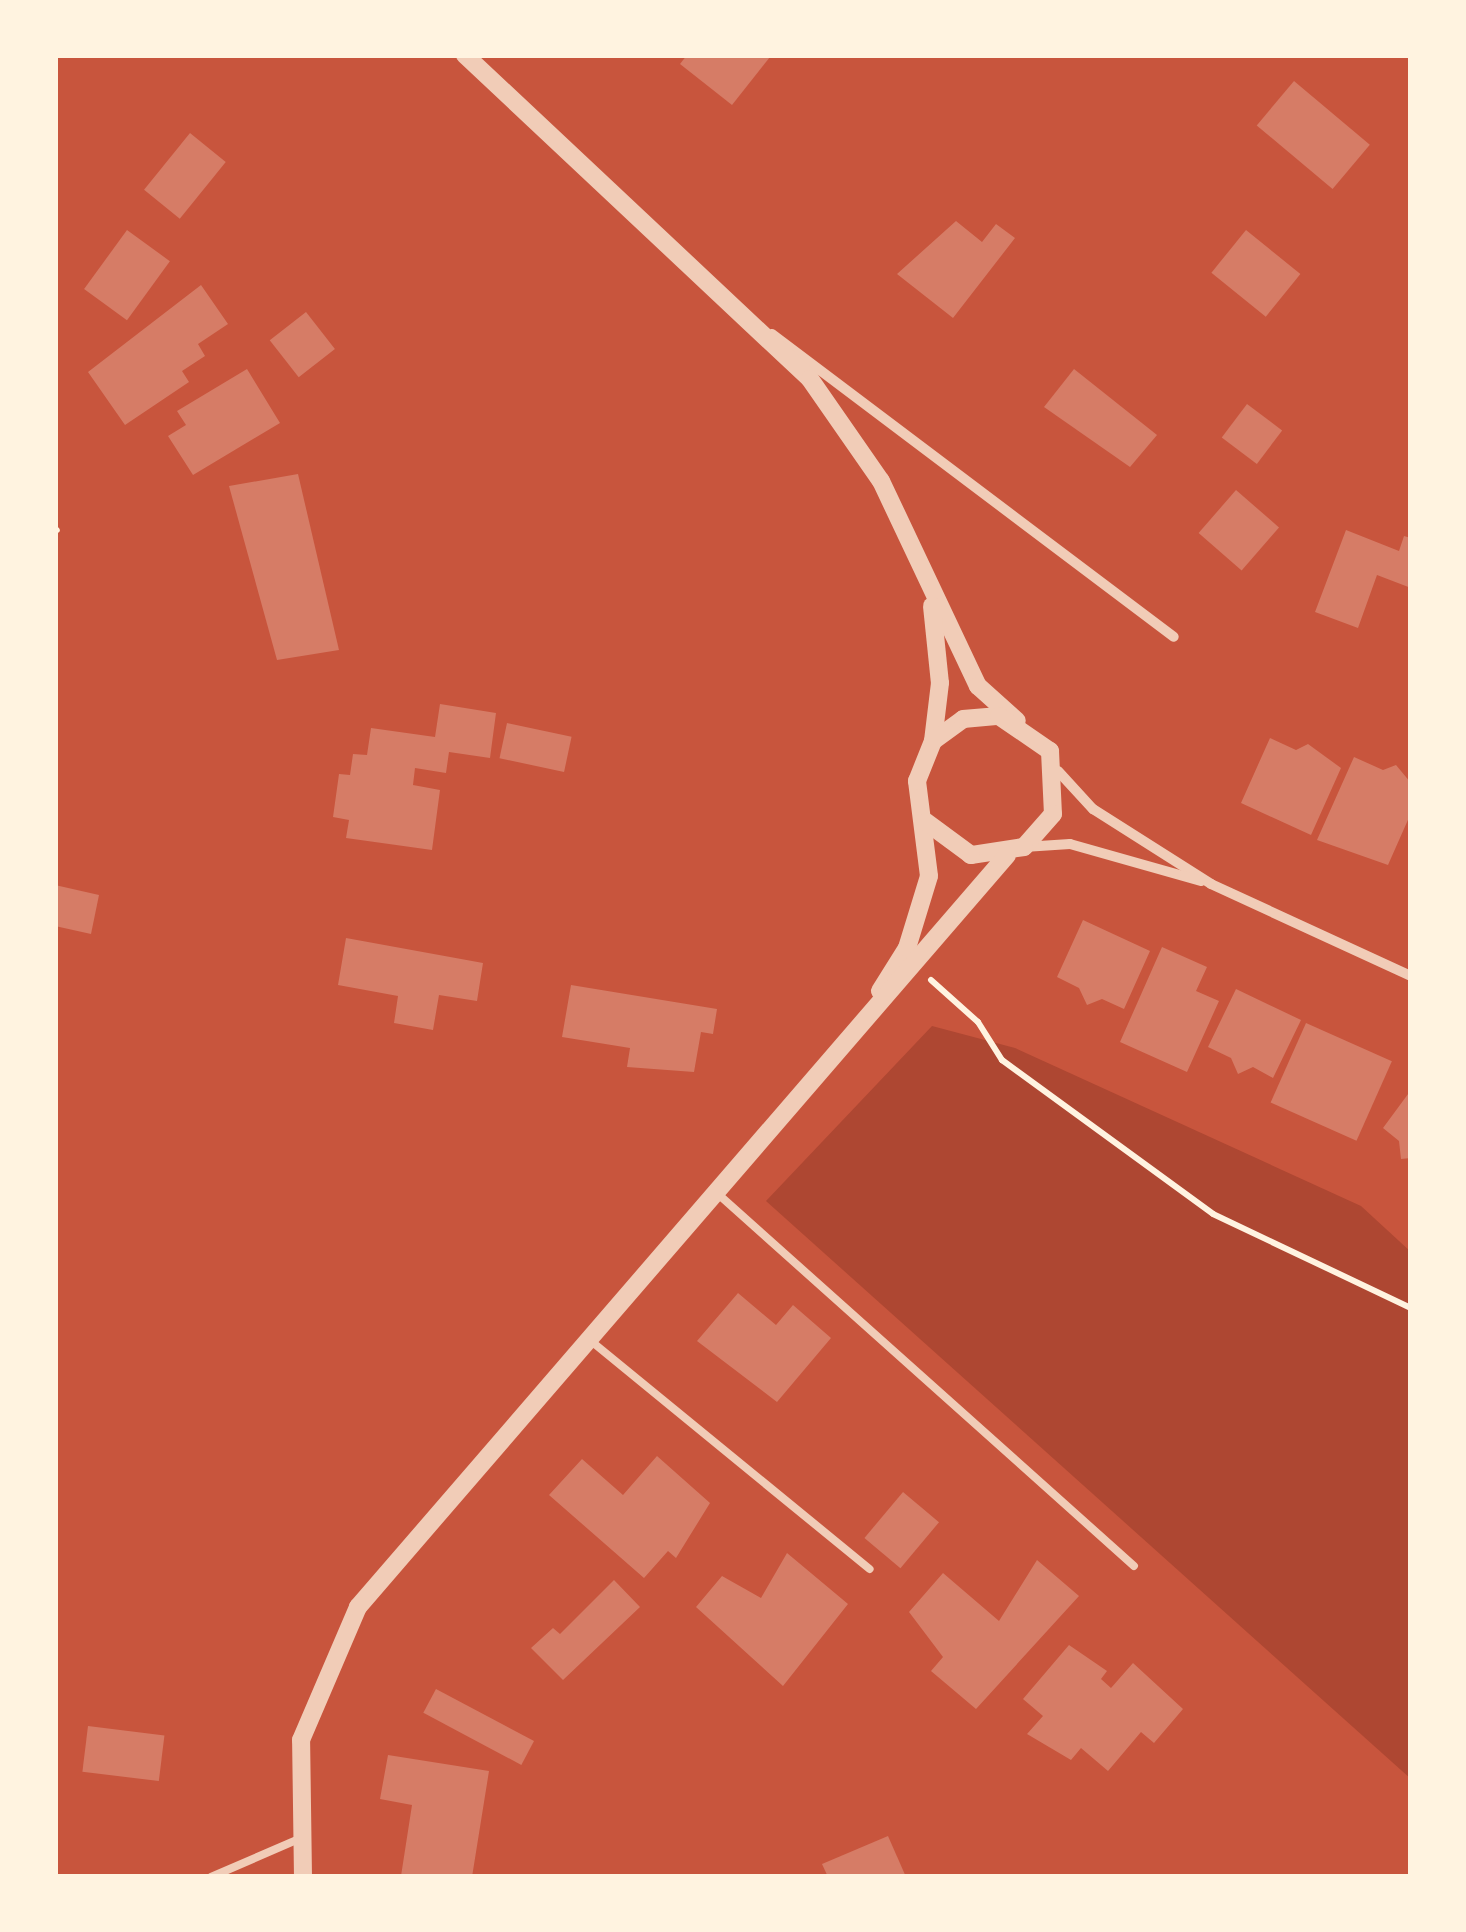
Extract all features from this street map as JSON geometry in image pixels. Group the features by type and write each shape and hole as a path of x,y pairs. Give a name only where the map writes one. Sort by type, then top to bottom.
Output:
{"street":[{"path":"465,55 764,327 1174,637"},
{"path":"764,327 845,422 929,581 978,686 1036,733 1058,772 1093,808 1211,884 1411,976"},
{"path":"848,1036 920,914 926,822 917,780 933,741 940,658 929,581"},
{"path":"933,741 963,720 1017,721"},
{"path":"303,1877 296,1796 317,1686 358,1607 848,1036 1053,814 1058,772"},
{"path":"926,822 953,848 1016,851 1070,844 1211,884"}],"lane":[{"path":"715,1190 1134,1566"},
{"path":"590,1340 870,1569"},
{"path":"211,1877 299,1839"}],"path":[{"path":"914,966 978,1022 1002,1060 1213,1214 1411,1308"}],"shaded area":[{"path":"932,1026 1015,1048 1361,1206 1411,1252 1411,1779 766,1201"}],"building":[{"path":"687,55 770,57 732,105 680,64"},
{"path":"1294,81 1370,145 1333,189 1257,125"},
{"path":"190,133 226,162 180,219 144,190"},
{"path":"956,221 982,242 996,224 1015,238 953,318 897,274"},
{"path":"127,230 170,261 127,320 84,289"},
{"path":"1246,230 1300,274 1266,317 1211,273"},
{"path":"201,285 228,324 198,344 205,356 182,371 189,382 125,425 88,372"},
{"path":"306,312 335,349 299,377 270,340"},
{"path":"247,369 280,423 193,475 168,436 186,425 177,411"},
{"path":"1074,369 1157,435 1130,467 1044,407"},
{"path":"1247,404 1282,430 1257,464 1222,438"},
{"path":"298,474 339,650 277,660 229,486"},
{"path":"1236,490 1279,527 1242,570 1199,533"},
{"path":"1346,530 1399,551 1404,536 1411,538 1411,588 1377,575 1358,628 1315,612"},
{"path":"440,704 496,713 490,758 449,752 446,773 415,768 413,785 440,790 432,850 346,838 349,820 333,817 339,774 350,775 353,754 367,755 371,728 435,737"},
{"path":"507,723 572,737 564,772 500,758"},
{"path":"1270,738 1296,750 1308,744 1341,768 1311,835 1241,803"},
{"path":"1354,757 1383,770 1396,765 1411,783 1411,813 1388,865 1317,840"},
{"path":"55,885 99,895 91,934 55,926"},
{"path":"1083,920 1150,951 1124,1009 1102,999 1087,1005 1079,988 1057,977"},
{"path":"346,938 483,963 477,1001 439,995 433,1030 394,1023 398,996 338,985"},
{"path":"1162,947 1207,967 1196,991 1219,1001 1187,1072 1120,1042"},
{"path":"571,985 717,1009 713,1034 701,1032 694,1072 627,1067 630,1048 562,1037"},
{"path":"1236,989 1301,1020 1273,1078 1253,1067 1238,1074 1231,1058 1208,1047"},
{"path":"1306,1023 1392,1061 1356,1141 1271,1102"},
{"path":"1411,1090 1411,1158 1401,1159 1399,1141 1383,1128"},
{"path":"738,1293 776,1325 793,1305 831,1338 777,1402 697,1341"},
{"path":"657,1456 710,1503 676,1558 668,1551 644,1578 549,1495 582,1459 623,1495"},
{"path":"903,1492 939,1522 900,1568 864,1538"},
{"path":"787,1553 848,1604 783,1686 696,1607 722,1576 761,1598"},
{"path":"1037,1560 1079,1596 976,1709 931,1671 943,1657 909,1612 943,1573 999,1621"},
{"path":"614,1580 640,1607 563,1680 531,1648 553,1628 560,1634"},
{"path":"1069,1645 1107,1671 1101,1679 1111,1688 1133,1663 1183,1709 1154,1743 1141,1732 1108,1771 1081,1748 1071,1760 1027,1734 1043,1716 1023,1699"},
{"path":"436,1689 534,1741 521,1765 423,1713"},
{"path":"88,1726 164,1735 159,1781 82,1772"},
{"path":"388,1755 489,1771 472,1877 401,1876 412,1805 380,1799"},
{"path":"888,1836 906,1877 828,1877 822,1864"}]}
